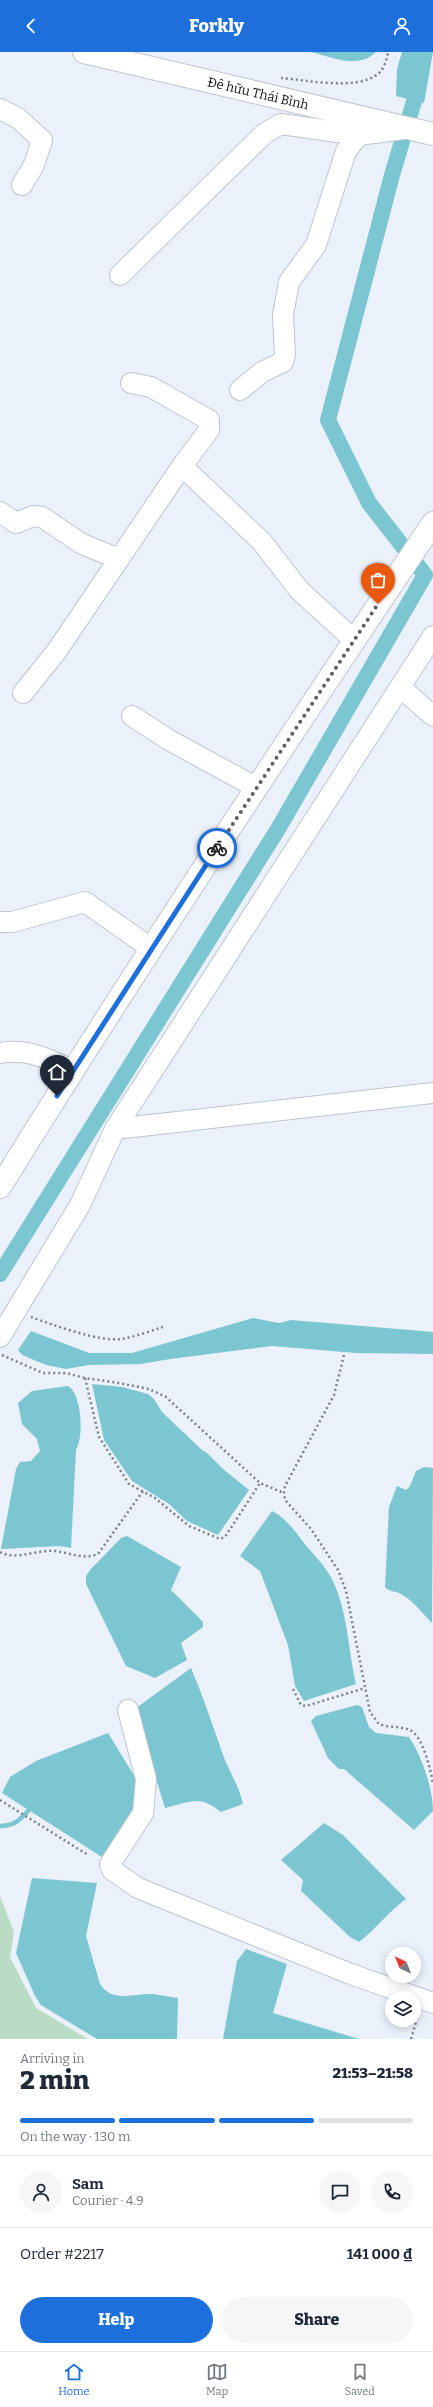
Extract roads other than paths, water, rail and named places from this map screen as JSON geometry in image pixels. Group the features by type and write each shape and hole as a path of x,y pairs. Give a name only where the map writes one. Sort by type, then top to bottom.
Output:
{"main road":[{"name":"Đê hữu Thái Bình","path":"84,52 433,134"},
{"path":"0,1187 73,1070 354,640 433,523"}],"street":[{"path":"0,109 18,118 42,140 34,165 22,185"},
{"path":"120,275 264,133 281,124 359,134 408,129"},
{"path":"240,390 262,372 283,362 285,354 284,303 289,282 316,245 346,151 359,134"},
{"path":"23,693 56,652 182,466 209,430 209,420 147,385 131,383"},
{"path":"182,466 262,542 300,591 354,640"},
{"path":"0,512 16,523 33,516 42,516 82,544 119,559"},
{"path":"0,1337 80,1205 115,1129 433,636"},
{"path":"400,688 433,716"},
{"path":"132,716 175,744 257,788"},
{"path":"0,922 12,922 85,902 152,949"},
{"path":"0,1053 12,1051 32,1052 73,1070"},
{"path":"115,1129 433,1093"},
{"path":"128,1710 146,1779 142,1813 110,1864 112,1870 146,1891 348,1973 428,2001"}],"water":[{"path":"311,52 376,52 361,60 345,61"},
{"path":"402,52 433,52 424,103 396,96 397,69"},
{"path":"253,1318 279,1323 291,1320 433,1332 433,1354 356,1353 272,1346 141,1364 89,1365 66,1369 46,1365 22,1355 18,1350 31,1331 89,1353 132,1353"},
{"path":"92,1384 122,1387 148,1394 154,1399 162,1412 223,1469 249,1490 218,1535 187,1521 169,1504 132,1481 104,1440"},
{"path":"68,1386 73,1391 79,1406 81,1426 79,1444 76,1450 71,1548 60,1546 1,1549 16,1469 20,1462 31,1461 40,1451 37,1439 22,1424 18,1403 32,1391"},
{"path":"424,1467 433,1468 432,1623 417,1606 408,1599 399,1593 390,1591 385,1587 389,1507 397,1486 406,1490 410,1486 416,1471"},
{"path":"272,1511 282,1517 290,1525 329,1574 337,1592 345,1617 356,1684 304,1701 295,1686 288,1645 260,1571 240,1556"},
{"path":"127,1536 181,1567 171,1590 203,1622 203,1627 181,1643 187,1660 155,1678 126,1666 86,1584 86,1576 90,1570 121,1538"},
{"path":"191,1668 224,1759 239,1790 243,1804 221,1812 213,1806 200,1801 188,1802 165,1808 157,1782 147,1766 132,1711"},
{"path":"357,1705 362,1707 369,1727 376,1733 409,1737 418,1753 429,1783 433,1802 433,1811 414,1830 344,1769 339,1769 328,1758 311,1721 316,1716"},
{"path":"108,1733 138,1782 137,1809 105,1859 2,1793 10,1777 36,1761"},
{"path":"324,1823 343,1835 406,1899 359,1942 350,1937 301,1891 303,1880 281,1860"},
{"path":"32,1878 97,1883 86,1936 100,1984 105,1990 117,1996 153,1994 178,1998 177,2039 97,2039 41,2005 35,1996 16,1953"},
{"path":"246,1949 287,1964 273,2013 359,2039 223,2039 237,1961"}],"waterway":[{"path":"0,1274 278,829 425,575 369,503 328,420 392,175 418,88"},
{"path":"0,1826 9,1825 16,1822 28,1811"}]}
